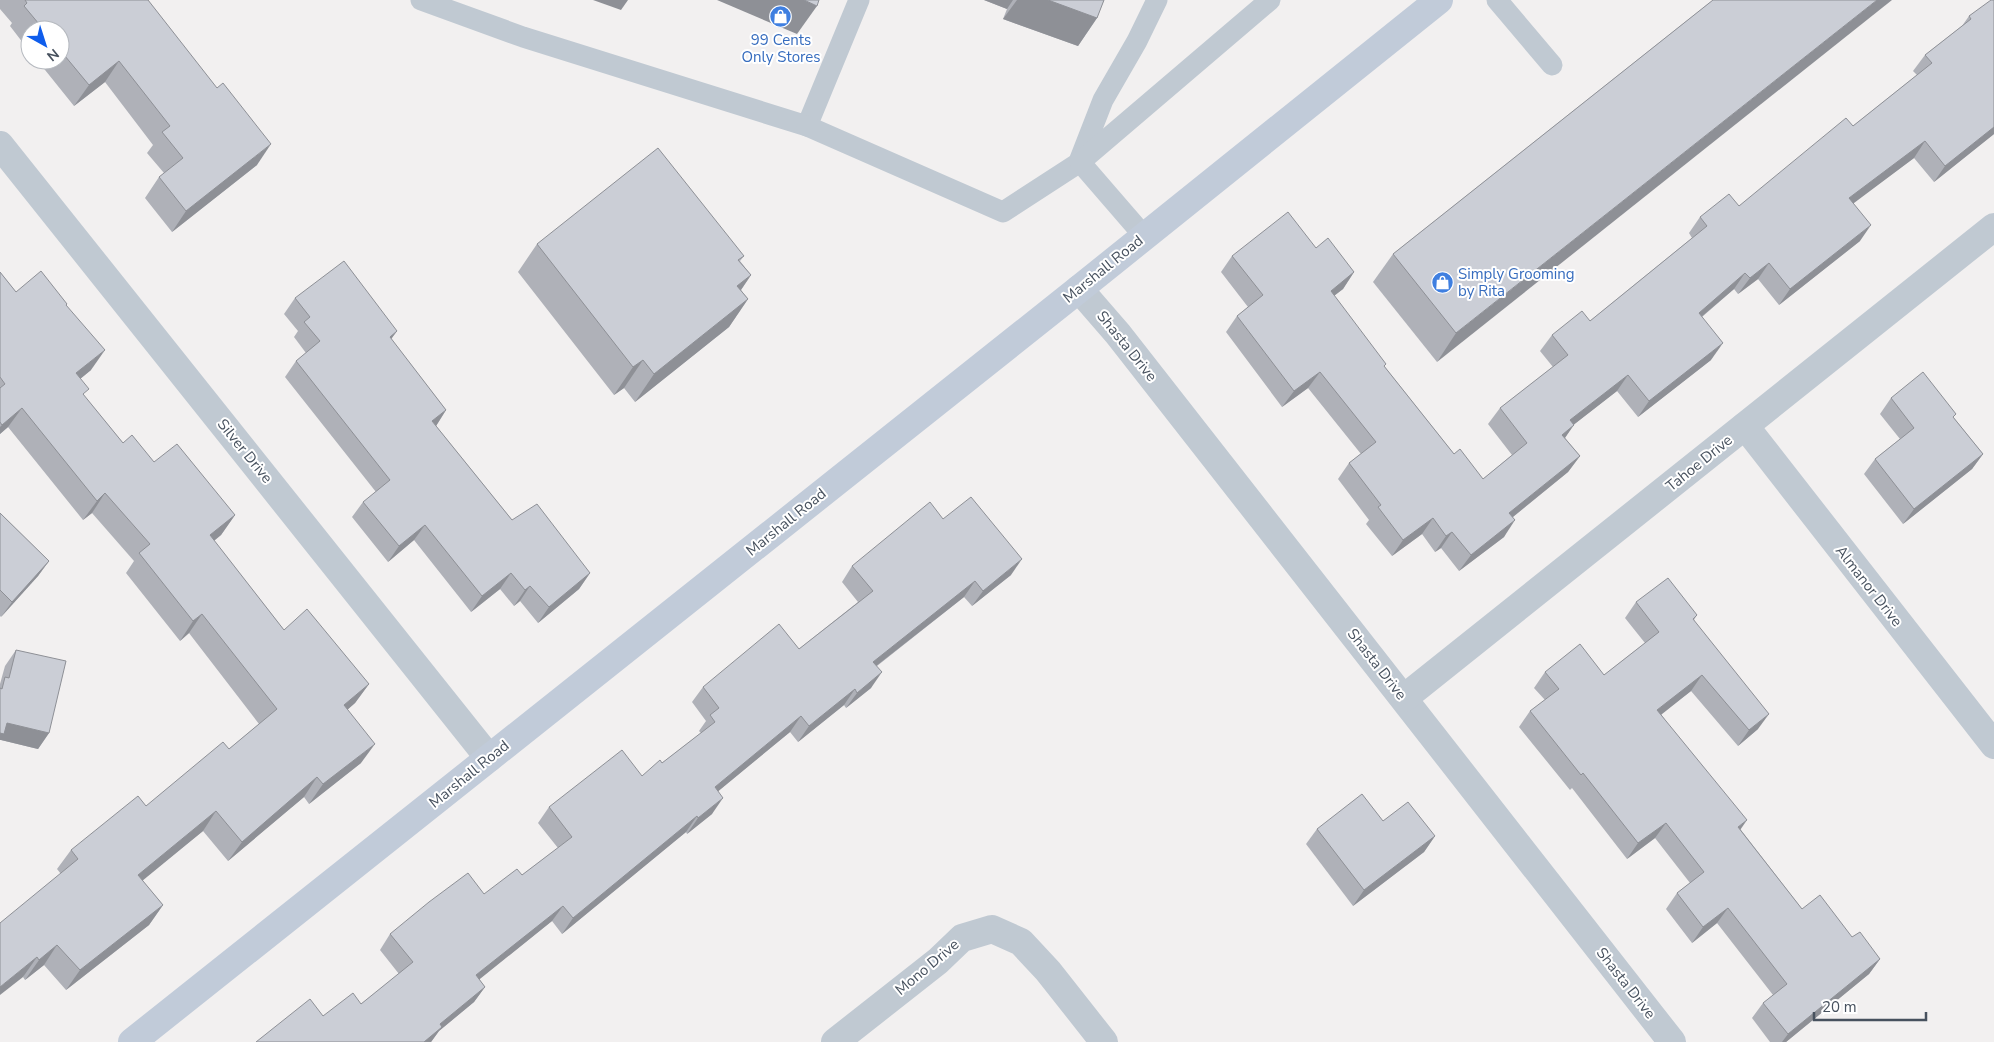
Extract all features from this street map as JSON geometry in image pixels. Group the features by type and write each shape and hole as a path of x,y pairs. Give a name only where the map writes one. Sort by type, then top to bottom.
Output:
{"street":[{"name":"Marshall Road","path":"132,1042 1079,289 1439,0"},
{"name":"Silver Drive","path":"0,145 489,758"},
{"name":"Tahoe Drive","path":"1404,698 1994,227"},
{"name":"Shasta Drive","path":"1079,289 1118,334 1672,1042"},
{"name":"Almanor Drive","path":"1745,426 1994,745"},
{"name":"Mono Drive","path":"836,1042 938,961 962,938 992,928 1021,942 1048,972 1104,1042"}],"lane":[{"path":"421,0 523,37 807,126 1003,212 1080,162 1270,0"},
{"path":"807,126 859,0"},
{"path":"1080,162 1103,100 1138,41 1157,0"},
{"path":"1497,0 1552,65"},
{"path":"1080,162 1144,236"}],"building":[{"path":"25,0 148,0 217,88 223,83 271,144 186,211 159,177 183,158 162,132 170,126 119,61 89,85 70,62 70,20 36,20 24,6 27,3"},
{"path":"804,0 819,0 817,6"},
{"path":"1048,0 1104,0 1097,18"},
{"path":"1713,0 1877,0 1456,333 1393,254"},
{"path":"1991,0 1994,0 1994,127 1945,166 1925,141 1849,198 1871,225 1790,289 1769,263 1750,278 1745,273 1699,313 1723,343 1649,401 1628,375 1570,420 1574,425 1562,435 1580,456 1509,513 1515,520 1471,555 1452,532 1446,536 1433,518 1403,540 1378,507 1381,505 1349,463 1376,442 1320,372 1294,391 1237,316 1263,295 1232,256 1288,212 1316,248 1328,238 1354,272 1331,291 1386,364 1384,366 1454,454 1460,449 1483,479 1527,443 1500,408 1568,355 1552,335 1582,311 1590,321 1707,226 1700,217 1729,194 1739,206 1846,118 1853,126 1932,63 1925,55 1971,19 1969,16"},
{"path":"658,148 744,256 738,260 751,275 737,286 748,299 654,374 643,360 633,367 537,244"},
{"path":"344,261 397,331 390,337 446,410 432,421 512,520 537,504 590,573 549,607 530,586 525,590 511,573 482,596 425,525 399,546 363,502 390,480 296,361 320,341 304,322 310,317 295,298"},
{"path":"41,271 66,305 105,350 76,373 89,389 83,394 123,443 132,435 154,462 177,444 235,515 210,535 284,630 307,609 369,684 344,705 375,744 323,784 317,777 242,842 216,811 138,875 163,905 80,970 57,945 39,960 37,957 0,987 0,923 78,859 71,850 138,796 146,806 223,742 229,749 277,709 202,614 193,621 139,553 150,544 105,493 97,501 22,408 2,425 0,422 0,388 5,384 0,377 0,272 16,292"},
{"path":"1923,372 1956,414 1953,417 1983,454 1914,509 1875,459 1914,428 1891,398"},
{"path":"971,497 1022,559 983,591 975,581 873,662 882,672 857,693 855,689 809,726 801,716 715,787 723,798 698,818 697,816 573,918 563,906 476,975 485,987 440,1024 442,1027 424,1042 256,1042 310,999 323,1016 353,993 361,1004 413,962 390,934 468,873 484,894 517,869 522,875 572,837 549,807 622,750 642,776 660,760 662,763 715,722 710,715 719,708 703,687 779,624 799,649 873,591 852,566 930,502 943,519"},
{"path":"0,513 49,561 12,602 0,590"},
{"path":"1668,578 1697,615 1693,619 1769,714 1749,730 1702,675 1657,710 1747,820 1738,827 1802,909 1820,895 1852,937 1860,932 1880,959 1788,1034 1763,1003 1787,984 1728,908 1703,927 1677,893 1704,872 1666,823 1638,843 1583,773 1581,775 1530,711 1559,689 1545,672 1580,644 1604,675 1659,632 1636,602"},
{"path":"16,650 66,661 49,733 7,723 4,734 0,733 0,688 2,689 5,677 9,678"},
{"path":"1362,794 1383,821 1408,802 1435,836 1364,890 1317,829"}],"place":[{"name":"99 Cents Only Stores","path":"781,17"},
{"name":"Simply Grooming by Rita","path":"1442,283"}]}
